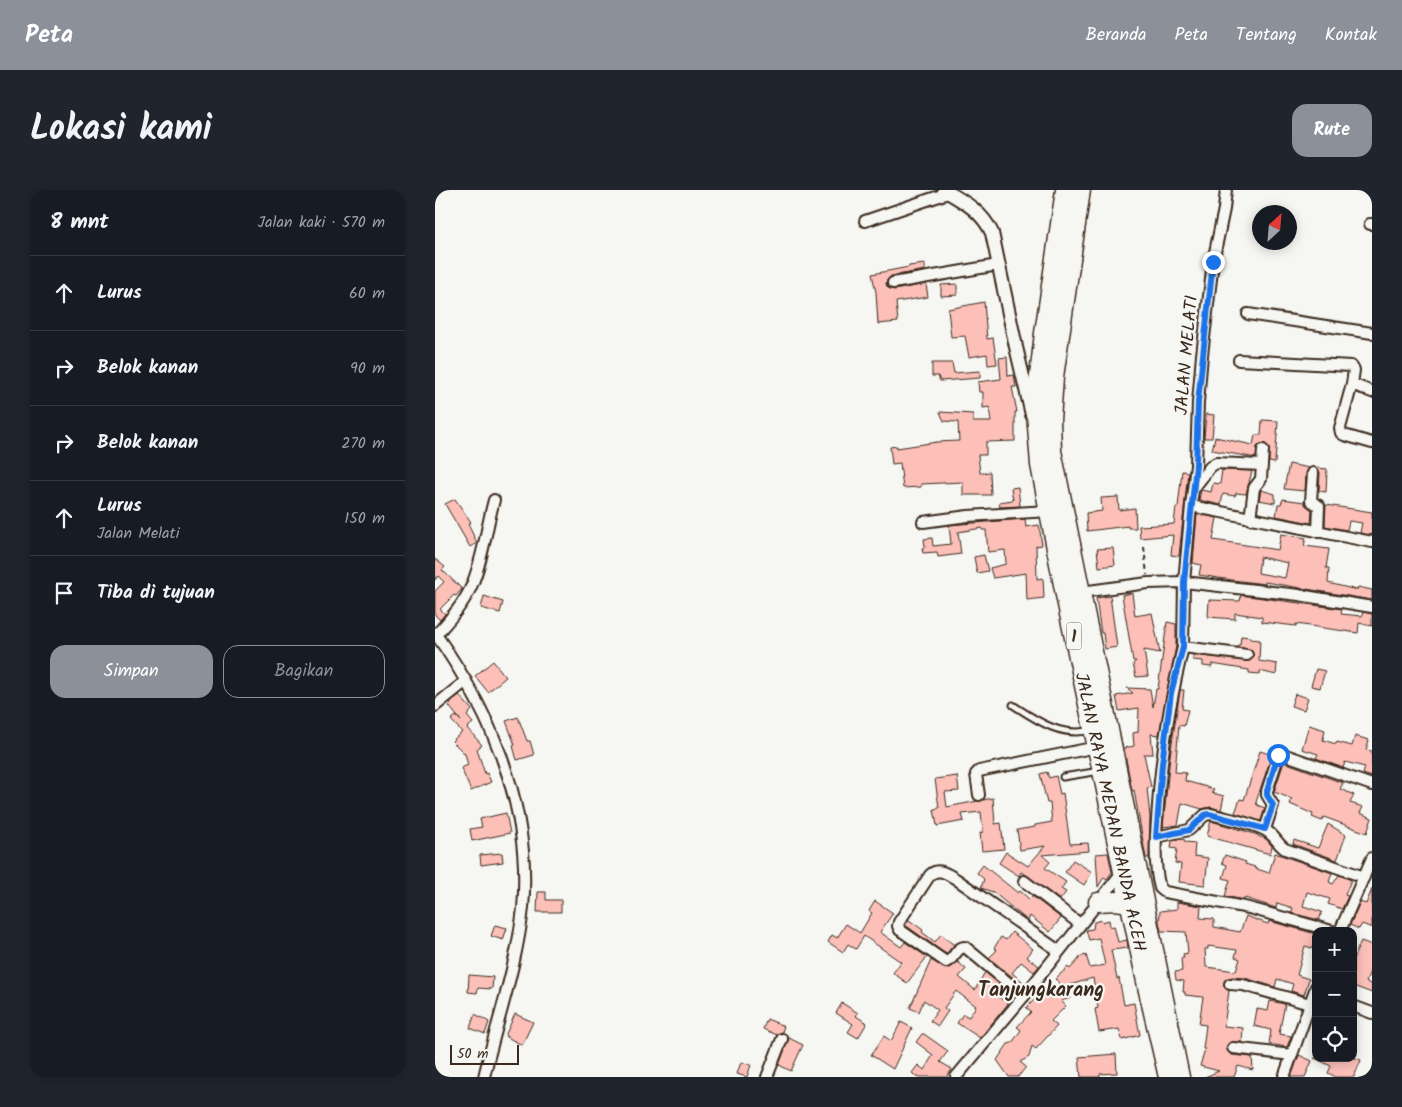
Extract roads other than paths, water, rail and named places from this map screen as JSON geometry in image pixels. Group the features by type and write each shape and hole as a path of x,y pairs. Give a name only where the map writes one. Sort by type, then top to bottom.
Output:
{"highway":[{"name":"JALAN RAYA MEDAN BANDA ACEH","path":"1065,190 1039,374 1036,413 1037,434 1048,511 1097,747 1131,871 1130,904 1180,1077"},
{"name":"JALAN RAYA MEDAN BANDA ACEH","path":"1081,190 1059,334 1051,420 1051,442 1056,475 1081,592 1131,871 1155,989 1168,1077"},
{"path":"1099,902 1116,901 1130,904"}],"street":[{"name":"JALAN MELATI","path":"1226,190 1207,308 1198,402 1196,465 1184,582 1183,647 1171,693 1162,764 1156,837 1156,868 1159,887 1165,892 1249,908 1318,927"},
{"path":"865,221 946,191 972,207 988,224 1015,347 1037,434"},
{"path":"893,283 998,264"},
{"path":"1248,314 1372,333"},
{"path":"1239,360 1351,366 1355,370 1340,431 1372,443"},
{"path":"1352,384 1372,392"},
{"path":"1250,519 1254,488 1261,479 1263,450"},
{"path":"1193,488 1210,467 1216,463 1262,465"},
{"path":"1313,473 1311,501 1319,506 1318,532"},
{"path":"484,1077 516,947 523,909 525,868 519,819 511,782 502,754 487,718 436,634 461,604 471,586 494,500"},
{"path":"1191,506 1372,542"},
{"path":"923,522 968,516 1048,511"},
{"path":"1081,592 1147,583 1184,582 1299,595 1372,607"},
{"path":"1183,647 1247,655"},
{"path":"435,706 466,681"},
{"path":"979,795 976,774 979,771 1097,747"},
{"path":"1265,829 1273,805 1267,795 1267,791 1279,754 1372,785"},
{"path":"1156,837 1189,830 1205,815 1209,814 1265,829 1275,837 1283,848 1367,875"},
{"path":"1342,927 1367,875 1372,858"},
{"path":"958,1076 1099,902 1131,871 1156,868"},
{"path":"1024,996 965,947 959,948 950,961 947,962 900,930 899,922 930,874 937,870 955,879 1059,951"},
{"path":"1024,881 1080,924"},
{"path":"1230,984 1243,985 1310,1004"},
{"path":"1284,1077 1312,998"},
{"path":"1357,1007 1372,1013"},
{"path":"767,1077 782,1039"},
{"path":"1233,1048 1292,1056"}],"lane":[{"path":"1013,705 1050,727 1080,732 1094,729"},
{"path":"1063,777 1103,770"}],"district":[{"name":"Tanjungkarang","path":"1041,989"}]}
